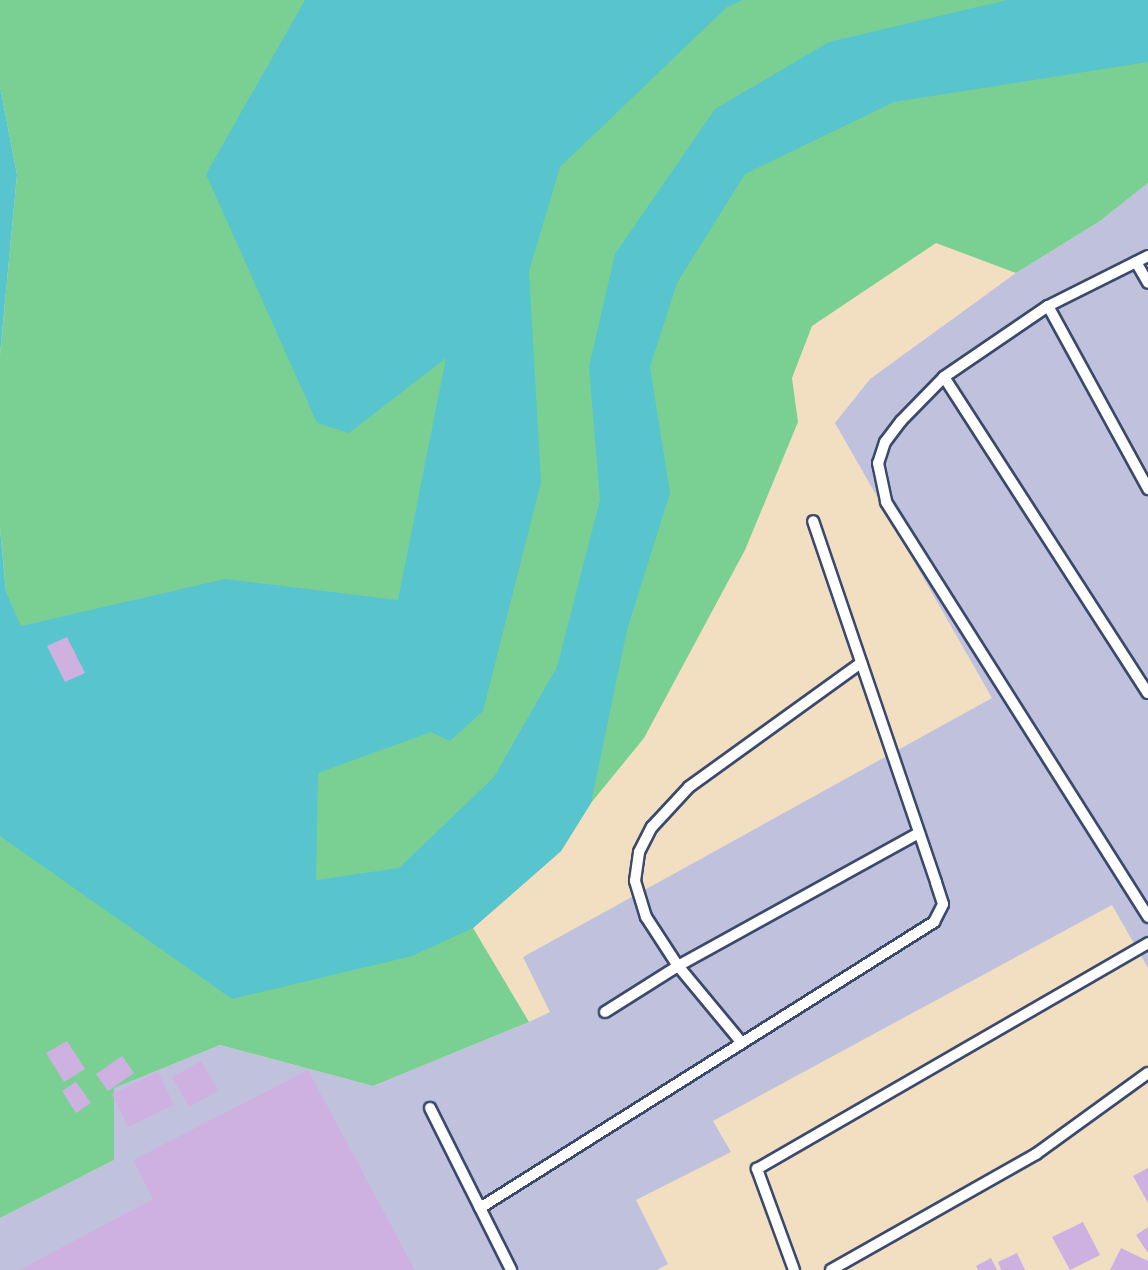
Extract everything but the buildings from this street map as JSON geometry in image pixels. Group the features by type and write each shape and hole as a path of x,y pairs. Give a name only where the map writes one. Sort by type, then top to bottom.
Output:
{"lane":[{"path":"1148,256 1048,306 944,377 885,442 878,463 886,502 1148,917"},
{"path":"1136,262 1148,283"},
{"path":"1048,306 1148,489"},
{"path":"944,377 1148,693"},
{"path":"480,1208 934,922 943,904 813,520"},
{"path":"742,1043 678,966 646,917 635,881 639,852 652,827 689,787 861,663"},
{"path":"605,1012 678,966 919,833"},
{"path":"794,1270 757,1169 1148,943"},
{"path":"831,1270 1036,1154 1148,1073"},
{"path":"430,1108 511,1270"}],"shaded area":[{"path":"1148,183 1148,968 1112,905 713,1121 731,1152 636,1200 668,1264 657,1270 0,1270 0,1218 114,1160 113,1088 220,1045 373,1086 529,1022 550,1012 523,957 992,698 835,423 870,379 1016,273 1100,221"}],"green space":[{"path":"0,0 1148,0 1148,183 1100,221 1016,273 936,243 812,326 792,378 798,422 745,550 644,738 591,803 561,851 473,928 529,1022 373,1086 220,1045 114,1088 114,1160 0,1218 0,605 6,592 0,528 0,355 17,175 0,86"}],"water":[{"path":"305,0 743,0 727,7 560,167 529,271 541,482 483,711 450,741 431,732 318,773 316,880 399,868 494,777 557,667 600,500 589,367 615,254 715,109 829,42 1007,0 1148,0 1148,62 894,102 745,174 677,283 650,367 670,493 627,630 591,803 561,851 473,928 412,956 232,999 0,836 0,528 6,592 21,626 225,579 398,600 446,358 349,433 317,423 206,174"},
{"path":"0,86 17,175 0,355"}]}
